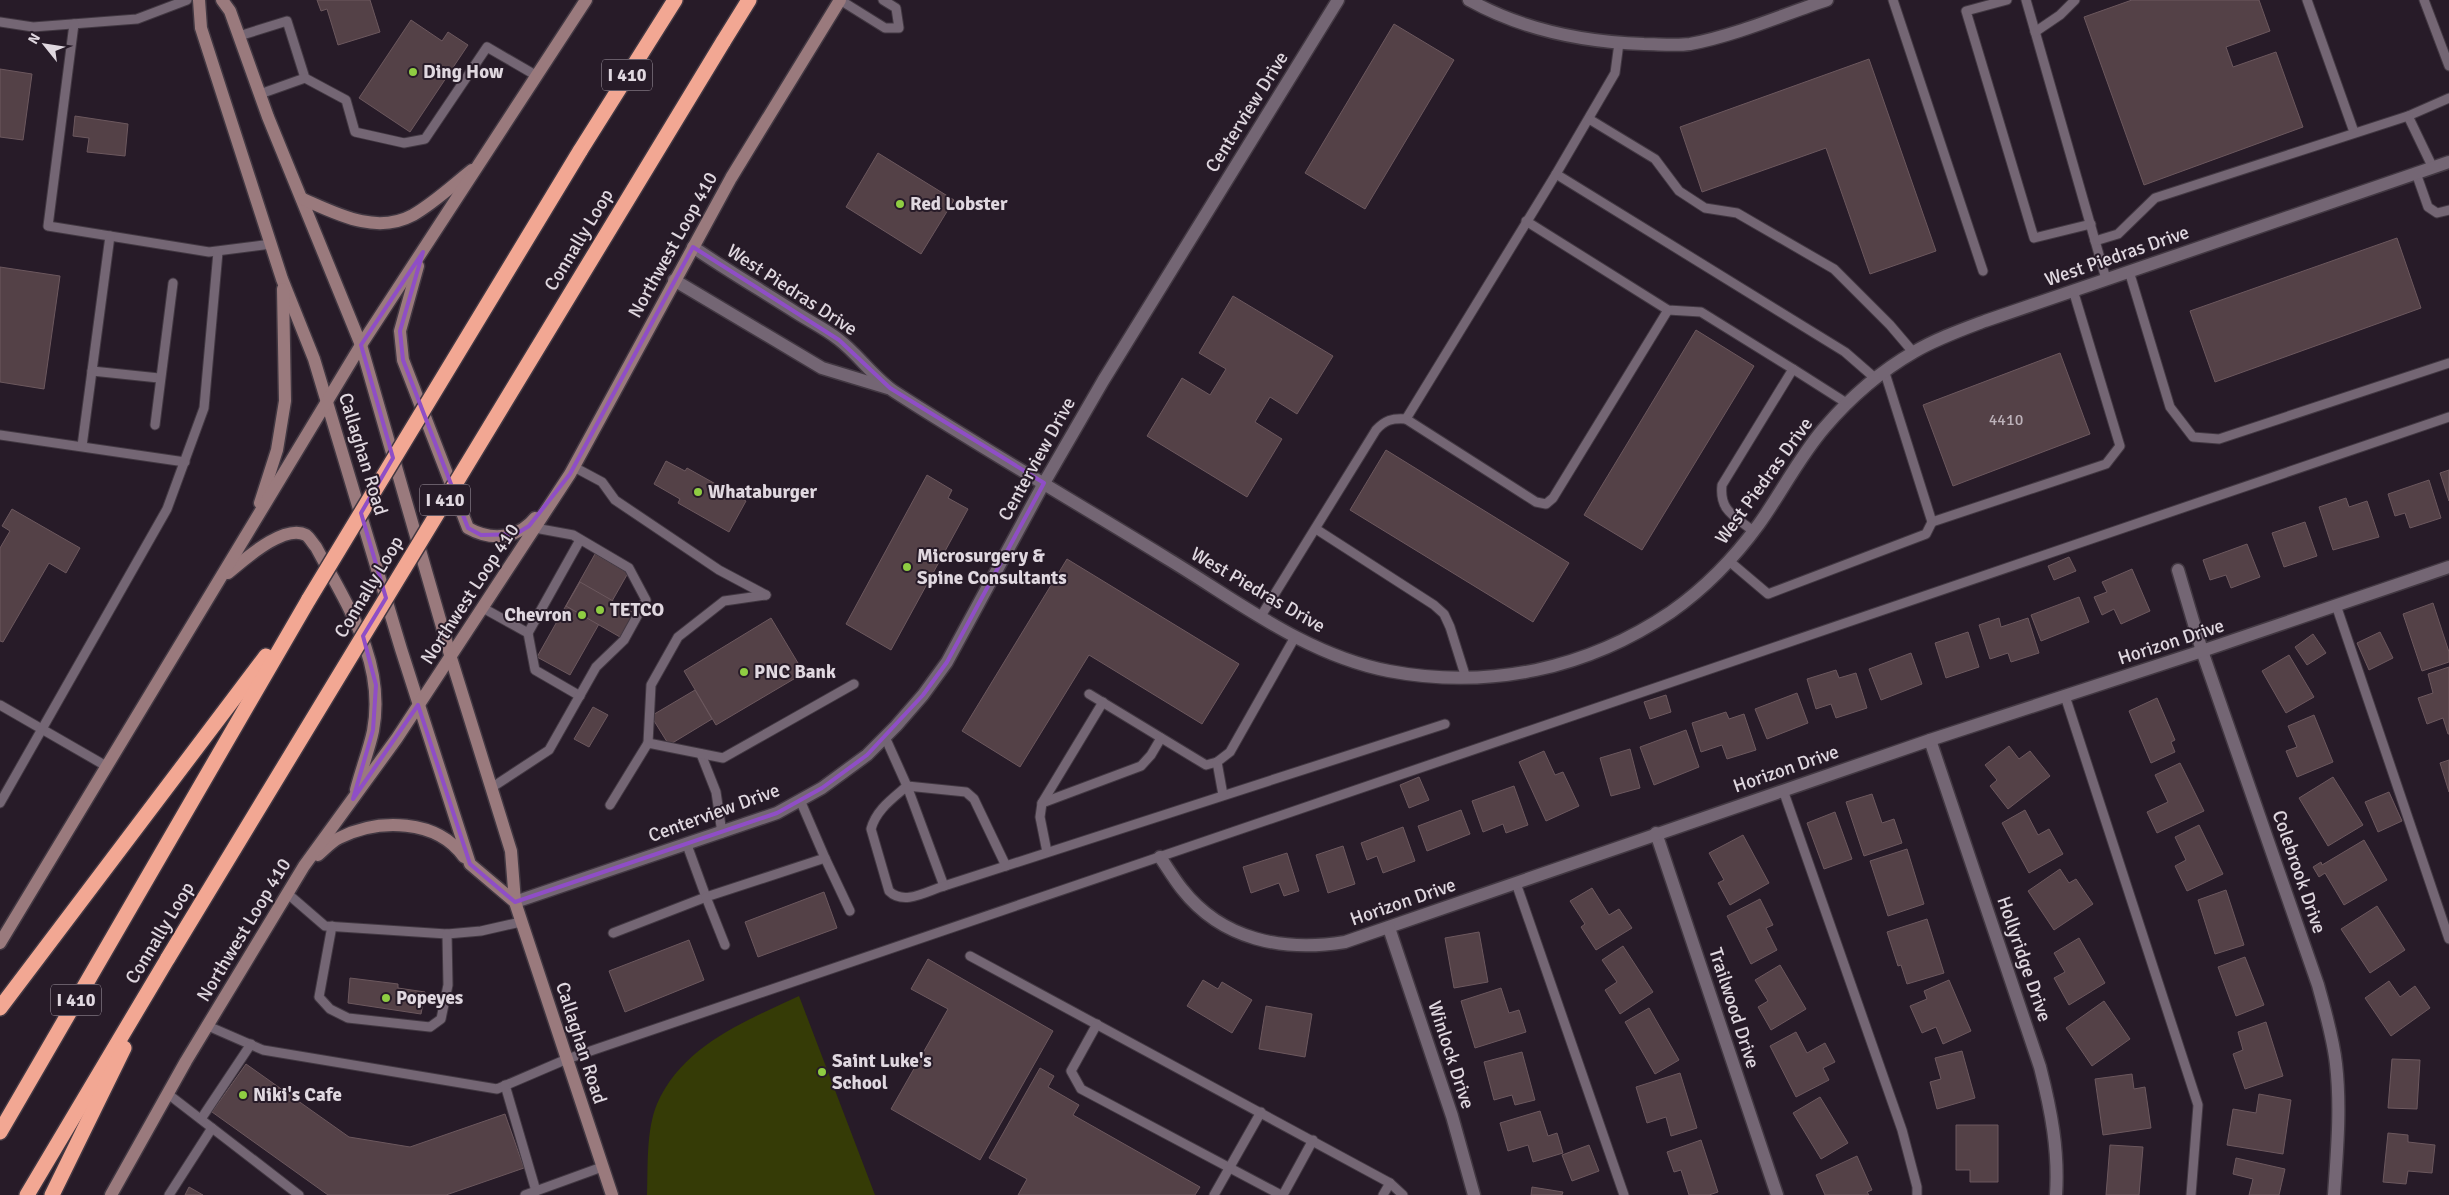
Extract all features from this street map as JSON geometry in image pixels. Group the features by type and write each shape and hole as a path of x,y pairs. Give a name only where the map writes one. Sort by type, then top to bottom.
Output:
{"highway":[{"name":"Connally Loop","path":"0,1132 309,599 580,151 675,0"},
{"name":"Connally Loop","path":"27,1195 168,958 749,0"},
{"path":"0,1008 309,599"},
{"path":"52,1195 168,958"}],"main road":[{"name":"Callaghan Road","path":"199,0 201,28 282,279 314,359 328,401 418,705 470,864"},
{"name":"Callaghan Road","path":"222,0 230,11 260,94 361,345 451,658 511,852 515,902 612,1195"},
{"path":"0,943 361,345 586,0"},
{"name":"Northwest Loop 410","path":"110,1195 304,866 353,800 451,658 572,470 731,178 840,0"},
{"path":"303,200 345,218 366,223 391,223 413,215 480,164"},
{"path":"423,252 400,331 403,360 468,528 481,535 516,534 528,526 572,470"},
{"path":"254,524 277,450 285,401 282,279"},
{"path":"219,581 261,546 278,538 297,533 306,536 316,547 362,632 376,685 373,730 353,800"},
{"path":"304,866 338,839 360,830 388,826 412,826 434,831 455,844 470,864 515,902"}],"street":[{"name":"Centerview Drive","path":"515,902 688,845 776,813 822,788 867,755 885,737 923,695 947,662 1044,483 1224,182 1338,0"},
{"path":"1469,0 1492,13 1531,27 1593,41 1688,44 1734,34 1827,0"},
{"name":"West Piedras Drive","path":"693,247 839,340 890,388 1294,637 1348,660 1386,670 1422,676 1501,677 1539,671 1570,663 1608,648 1643,630 1676,608 1706,584 1729,561 1753,532 1810,446 1848,404 1880,376 1913,352 1985,321 2449,162"},
{"name":"West Piedras Drive","path":"674,280 822,368 890,388"},
{"name":"Horizon Drive","path":"1160,857 1182,890 1206,913 1220,923 1250,937 1282,946 1316,947 1345,942 1656,833 2449,567"},
{"name":"Colebrook Drive","path":"2178,570 2202,651 2318,985 2329,1023 2336,1062 2339,1102 2334,1195"},
{"name":"Hollyridge Drive","path":"1930,740 2040,1067 2053,1121 2057,1155 2056,1195"},
{"name":"Trailwood Drive","path":"1656,833 1777,1195"},
{"name":"Winlock Drive","path":"1389,928 1452,1116 1474,1195"}],"lane":[{"path":"0,22 33,27 137,19 187,0"},
{"path":"840,0 885,28 898,28 896,8 883,0"},
{"path":"1893,0 1983,271"},
{"path":"2007,0 1966,11 2034,238 2091,224"},
{"path":"2026,0 2106,279"},
{"path":"2035,32 2060,15 2075,0"},
{"path":"2308,0 2354,132"},
{"path":"2424,0 2449,66"},
{"path":"239,36 287,21 305,78 346,100 355,132 404,143 425,139 488,47 537,76"},
{"path":"74,24 48,226 218,252 271,244"},
{"path":"1406,419 1589,119 1615,73 1619,43"},
{"path":"260,94 305,78"},
{"path":"2095,241 2118,234 2155,198 2408,116 2449,98"},
{"path":"2408,116 2433,168"},
{"path":"1589,119 1655,159 1679,191 1705,208 1737,213 1834,269 1890,325 1913,352"},
{"path":"2416,173 2428,207 2437,213 2449,210"},
{"path":"1556,174 1845,352 1880,376 1932,522"},
{"path":"1526,222 1668,310 1700,312 1848,404"},
{"path":"82,446 110,236"},
{"path":"0,803 167,510 204,408 218,252"},
{"path":"2129,271 2170,407 2193,437 2219,439 2449,363"},
{"path":"155,425 159,378 173,283"},
{"path":"1729,561 1768,594 1926,534 1932,522 2106,464 2120,446 2073,290"},
{"path":"1261,616 1376,430 1384,421 1396,418 1406,419 1536,502 1546,504 1553,498 1668,310"},
{"path":"1753,532 1725,508 1721,498 1722,485 1792,369"},
{"path":"92,371 159,378"},
{"path":"208,1026 263,1050 497,1089 566,1059 2449,417"},
{"path":"0,435 185,462"},
{"path":"572,470 602,482 615,500 719,570 766,595 724,601 678,637 651,685 648,743 610,805"},
{"path":"491,788 549,750 596,667 624,640 646,600 629,568 573,536 535,528"},
{"path":"1316,529 1434,605 1444,614 1466,678"},
{"path":"580,540 528,634 535,670 580,696"},
{"path":"2336,605 2449,939"},
{"path":"483,608 528,634"},
{"path":"1089,694 1206,765 1217,762 1230,752 1294,637"},
{"path":"648,743 723,758 854,684"},
{"path":"2065,696 2198,1105 2191,1195"},
{"path":"1047,852 1040,817 1042,803 1103,702"},
{"path":"0,705 106,766"},
{"path":"1006,866 974,799 966,792 907,786 880,810 874,819 871,829 889,891 896,898 904,899 1445,724"},
{"path":"885,737 907,786 944,886"},
{"path":"1042,803 1141,766 1151,755 1161,738"},
{"path":"701,754 716,792 722,833"},
{"path":"1217,762 1223,795"},
{"path":"1783,790 1902,1130 1918,1187 1916,1195"},
{"path":"800,800 850,911"},
{"path":"688,845 725,945"},
{"path":"613,933 706,897 825,858"},
{"path":"1516,883 1624,1195"},
{"path":"288,894 325,926 447,934 481,931 521,922"},
{"path":"332,926 319,997 330,1009 348,1018 430,1027 441,1019 448,984 447,934"},
{"path":"970,956 1313,1140 1390,1183 1403,1195"},
{"path":"1097,1024 1071,1071 1081,1089 1282,1195 1313,1140"},
{"path":"201,1119 252,1044"},
{"path":"506,1085 536,1191"},
{"path":"168,1094 299,1195"},
{"path":"1214,1195 1262,1112"},
{"path":"169,1195 212,1128"},
{"path":"525,1195 602,1167"},
{"path":"1383,1195 1390,1183"}],"highlighted area":[{"path":"693,247 839,340 890,388 1044,483 947,662 923,695 867,755 822,788 777,813 515,902 470,864 418,705 353,799 373,730 376,685 363,636 386,598 361,513 393,458 361,345 423,252 400,331 403,360 468,528 481,535 516,534 529,526 570,474"}],"green space":[{"path":"799,996 875,1195 647,1195 648,1149 653,1114 668,1083 682,1066 717,1038 737,1026"}],"building":[{"path":"317,0 370,0 380,32 338,45 327,9 321,11"},
{"path":"2132,0 2259,0 2270,31 2226,47 2233,67 2276,52 2303,127 2144,185 2084,17"},
{"name":"Ding How","path":"411,20 442,41 448,32 468,45 410,132 359,98"},
{"path":"1394,24 1454,60 1365,209 1305,173"},
{"path":"1869,59 1936,251 1870,274 1826,148 1702,192 1680,127"},
{"path":"0,69 32,74 23,140 0,137"},
{"path":"75,116 128,124 125,156 87,152 89,138 73,136"},
{"name":"Red Lobster","path":"878,153 954,200 921,254 846,207"},
{"path":"2397,238 2421,308 2215,382 2190,311"},
{"path":"0,267 60,276 44,389 0,382"},
{"path":"1233,296 1333,356 1297,414 1270,397 1255,422 1282,439 1247,497 1147,436 1182,378 1210,395 1226,369 1199,353"},
{"path":"1696,330 1754,366 1642,550 1584,515"},
{"path":"2060,353 2090,434 1953,486 1923,405"},
{"path":"1386,450 1569,563 1533,622 1350,510"},
{"name":"Whataburger","path":"666,461 685,471 687,468 746,501 729,532 678,503 680,499 654,484"},
{"path":"2449,470 2449,501 2440,473"},
{"name":"Microsurgery & Spine Consultants","path":"927,475 952,490 948,498 968,509 891,650 846,624"},
{"path":"2429,480 2441,518 2410,528 2405,513 2395,516 2388,494"},
{"path":"2346,498 2349,507 2367,501 2379,537 2333,550 2319,507"},
{"path":"12,509 80,548 66,573 49,563 3,642 0,641 0,548 10,531 2,526"},
{"path":"2305,522 2317,556 2284,567 2272,533"},
{"path":"2247,544 2260,577 2231,588 2226,575 2210,580 2203,560"},
{"name":"Chevron","path":"595,554 628,573 570,675 537,657"},
{"path":"2069,557 2076,571 2054,580 2048,566"},
{"path":"1067,559 1239,664 1202,724 1089,655 1020,767 962,731"},
{"path":"2132,569 2150,611 2121,624 2114,609 2102,615 2094,597 2107,592 2102,582"},
{"name":"TETCO","path":"580,582 634,613 620,637 566,606"},
{"path":"2079,597 2089,622 2041,641 2031,615"},
{"path":"2433,603 2449,652 2449,662 2422,671 2403,614"},
{"name":"PNC Bank","path":"771,618 804,673 716,725 684,671"},
{"path":"1999,618 2001,627 2028,618 2039,653 2011,662 2008,653 1990,659 1979,625"},
{"path":"1968,632 1979,667 1946,678 1935,643"},
{"path":"2380,632 2393,658 2369,670 2357,643"},
{"path":"2313,634 2326,653 2307,665 2295,647"},
{"path":"1911,653 1922,684 1881,700 1869,669"},
{"path":"2289,655 2314,697 2286,713 2262,671"},
{"path":"2449,667 2448,734 2443,718 2427,724 2418,698 2433,693 2428,674"},
{"path":"1836,670 1839,678 1856,673 1867,708 1836,718 1831,704 1816,709 1807,679"},
{"path":"695,690 712,719 669,745 651,716"},
{"path":"1797,693 1808,723 1767,739 1755,709"},
{"path":"1666,695 1671,712 1650,719 1644,702"},
{"path":"2157,698 2175,740 2171,742 2175,752 2151,763 2129,711"},
{"path":"593,707 608,715 589,747 574,739"},
{"path":"1726,712 1729,719 1744,714 1756,750 1727,759 1722,745 1701,752 1692,723"},
{"path":"2314,715 2333,762 2297,777 2286,751 2297,747 2288,726"},
{"path":"1686,730 1699,767 1654,785 1640,747"},
{"path":"2009,746 2019,759 2030,751 2050,776 2008,809 1990,786 1997,780 1985,765"},
{"path":"1630,749 1640,788 1611,796 1600,758"},
{"path":"1544,751 1555,775 1563,772 1579,806 1546,821 1519,762"},
{"path":"2449,760 2449,792 2440,763"},
{"path":"2180,763 2204,811 2157,833 2147,812 2168,802 2155,775"},
{"path":"1419,777 1429,800 1409,808 1400,785"},
{"path":"2333,777 2363,825 2328,846 2299,798"},
{"path":"1514,786 1528,825 1506,833 1503,824 1483,832 1472,801"},
{"path":"2389,792 2402,821 2378,832 2365,802"},
{"path":"1872,794 1882,823 1894,819 1902,843 1864,856 1846,802"},
{"path":"1461,810 1470,834 1427,851 1418,826"},
{"path":"2025,810 2038,835 2049,829 2063,854 2029,873 2002,823"},
{"path":"1835,812 1852,859 1824,869 1807,823"},
{"path":"2199,825 2223,874 2187,891 2175,866 2186,860 2175,837"},
{"path":"1403,827 1415,861 1383,873 1377,856 1367,860 1361,843"},
{"path":"1743,835 1769,883 1730,905 1718,883 1724,880 1709,853"},
{"path":"2364,840 2387,880 2344,905 2325,873 2319,877 2313,867 2321,862 2322,865"},
{"path":"1343,846 1355,884 1328,893 1316,855"},
{"path":"1907,849 1924,904 1888,916 1870,861"},
{"path":"1287,853 1299,891 1284,896 1279,883 1251,893 1243,867"},
{"path":"2060,869 2069,883 2076,879 2093,904 2054,930 2028,891"},
{"path":"1592,888 1609,915 1619,909 1632,928 1596,950 1581,927 1585,924 1570,901"},
{"path":"2226,890 2244,945 2215,954 2198,900"},
{"path":"824,892 837,928 758,957 745,922"},
{"path":"1760,899 1773,925 1766,928 1777,950 1751,964 1727,916"},
{"path":"2377,906 2405,950 2370,973 2341,929"},
{"path":"1927,919 1944,973 1907,984 1901,965 1898,966 1887,932"},
{"path":"1479,932 1488,982 1454,988 1445,938"},
{"path":"2079,938 2105,983 2069,1005 2054,978 2065,972 2054,953"},
{"path":"689,940 704,980 625,1012 609,971"},
{"path":"1623,946 1653,992 1620,1014 1605,990 1617,982 1602,960"},
{"path":"2245,957 2264,1005 2236,1016 2218,967"},
{"path":"928,959 1053,1031 980,1160 891,1109 948,1009 911,989"},
{"path":"1780,965 1806,1009 1771,1030 1758,1007 1768,1001 1755,980"},
{"name":"Popeyes","path":"350,978 398,984 398,988 425,992 421,1014 348,1003"},
{"path":"1203,980 1218,989 1222,982 1252,1000 1232,1033 1187,1006"},
{"path":"1949,980 1971,1031 1943,1044 1936,1027 1922,1033 1910,1006 1927,999 1924,991"},
{"path":"2389,981 2400,997 2415,986 2430,1008 2391,1036 2365,998"},
{"path":"1501,988 1509,1013 1519,1010 1526,1032 1475,1048 1461,1001"},
{"path":"2104,1001 2130,1039 2092,1066 2066,1028"},
{"path":"1266,1006 1312,1014 1305,1057 1259,1049"},
{"path":"1649,1008 1679,1060 1655,1074 1625,1022"},
{"path":"2266,1022 2283,1076 2245,1089 2233,1054 2243,1050 2238,1032"},
{"path":"1796,1032 1807,1053 1825,1043 1835,1062 1823,1068 1829,1080 1796,1097 1770,1046"},
{"path":"1962,1051 1975,1098 1937,1109 1930,1082 1941,1079 1935,1058"},
{"path":"1522,1052 1535,1100 1515,1105 1512,1095 1494,1100 1484,1062"},
{"path":"2392,1059 2420,1060 2417,1109 2388,1108"},
{"path":"246,1064 349,1137 410,1147 505,1114 524,1168 446,1195 328,1195 212,1112"},
{"path":"1040,1068 1054,1076 1048,1087 1079,1105 1073,1115 1200,1187 1195,1195 1018,1195 1027,1179 989,1158"},
{"path":"1680,1073 1697,1128 1671,1136 1666,1117 1647,1123 1636,1087"},
{"path":"2132,1074 2134,1089 2145,1087 2151,1128 2103,1135 2095,1079"},
{"path":"2259,1094 2291,1100 2283,1154 2227,1145 2233,1109 2256,1113"},
{"path":"1820,1097 1848,1143 1821,1159 1793,1113"},
{"path":"1540,1111 1548,1136 1557,1133 1563,1153 1533,1162 1528,1145 1508,1151 1500,1123"},
{"path":"1956,1125 1998,1125 1998,1182 1970,1182 1970,1170 1956,1170"},
{"path":"2388,1133 2408,1135 2408,1142 2435,1145 2432,1173 2408,1171 2406,1184 2383,1182"},
{"path":"1701,1140 1718,1192 1709,1195 1689,1195 1681,1170 1674,1172 1667,1152"},
{"path":"1589,1145 1599,1171 1572,1181 1562,1155"},
{"path":"2110,1145 2143,1147 2139,1195 2106,1195"},
{"path":"1857,1156 1872,1190 1867,1192 1869,1195 1825,1195 1816,1175"},
{"path":"2236,1158 2285,1169 2279,1195 2249,1195 2253,1179 2233,1174"},
{"path":"189,1187 203,1195 185,1195"},
{"path":"1532,1187 1563,1192 1562,1195 1531,1195"}],"place":[{"name":"Ding How","path":"413,72"},
{"name":"Red Lobster","path":"900,204"},
{"name":"Whataburger","path":"698,492"},
{"name":"Microsurgery & Spine Consultants","path":"907,567"},
{"name":"TETCO","path":"600,610"},
{"name":"Chevron","path":"582,615"},
{"name":"PNC Bank","path":"744,672"},
{"name":"Popeyes","path":"386,998"},
{"name":"Saint Luke's School","path":"822,1072"},
{"name":"Niki's Cafe","path":"243,1095"}]}
